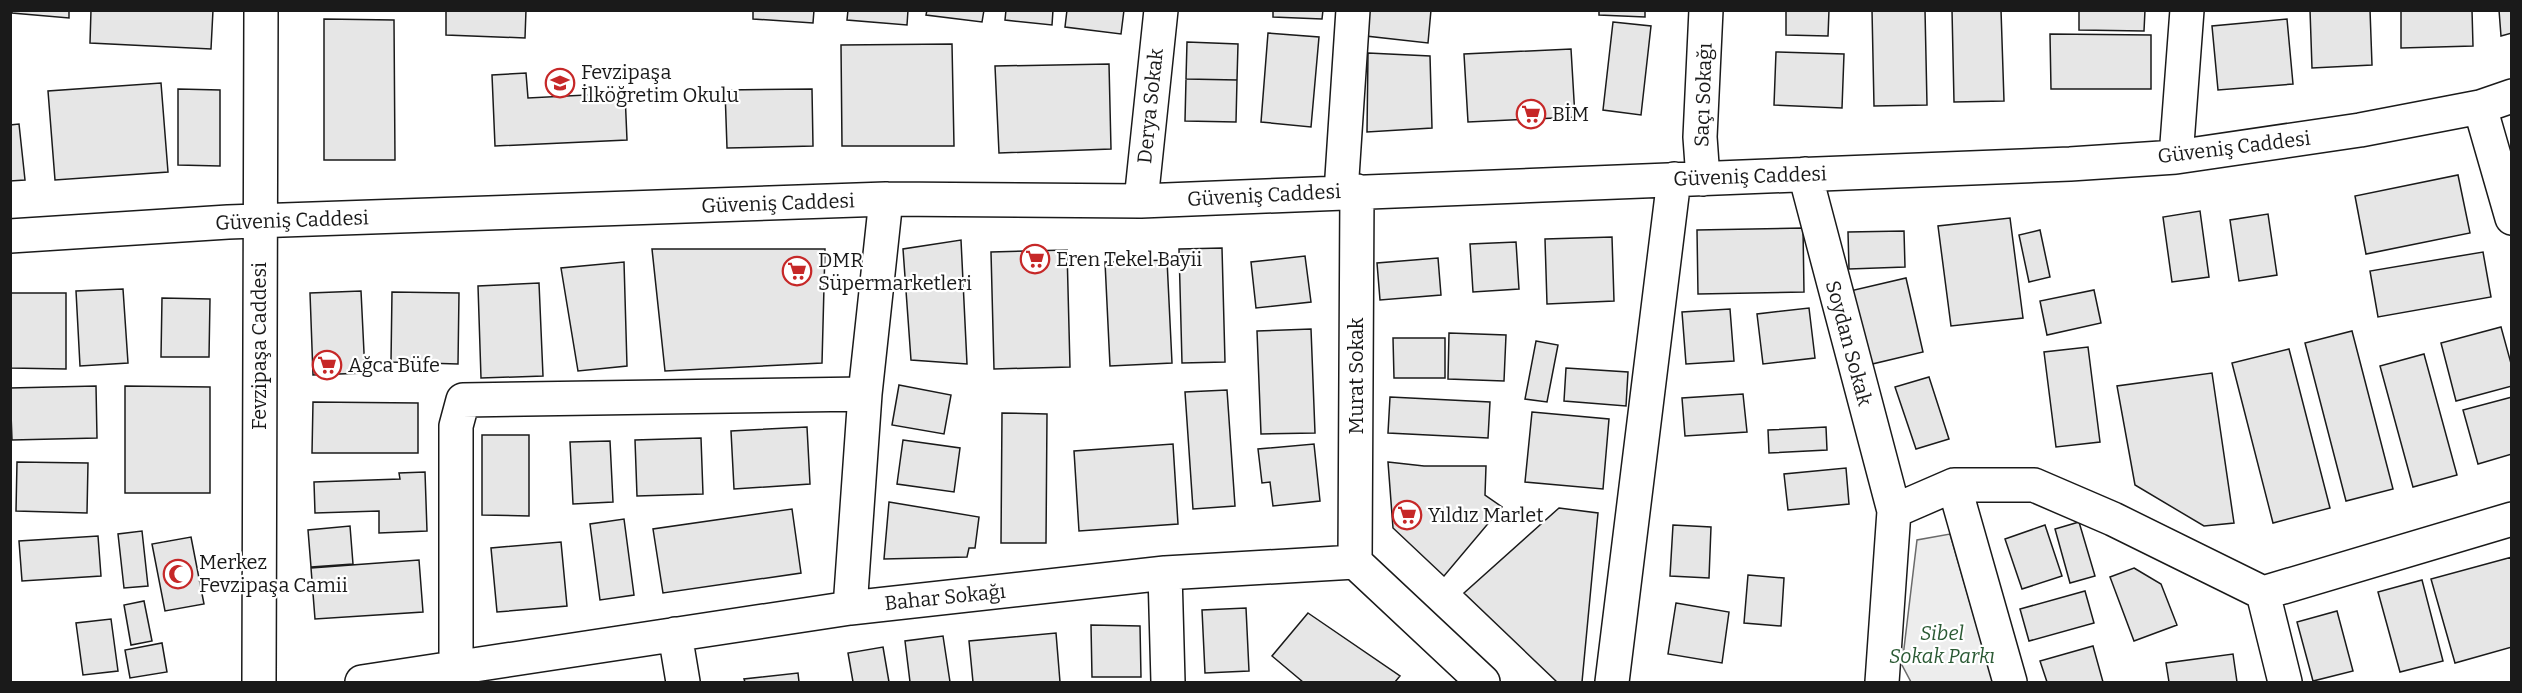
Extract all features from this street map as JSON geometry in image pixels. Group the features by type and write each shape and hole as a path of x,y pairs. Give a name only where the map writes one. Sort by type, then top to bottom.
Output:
{"street":[{"name":"Fevzipaşa Caddesi","path":"259,682 261,10"},
{"name":"Derya Sokak","path":"1141,201 1161,10"},
{"name":"Murat Sokak","path":"1353,10 1349,192 1355,561"},
{"name":"Saçı Sokağı","path":"1612,682 1688,179 1700,138 1706,10"},
{"path":"2176,157 2187,10"},
{"name":"Güveniş Caddesi","path":"10,236 260,220 886,199 1141,201 2070,164 2176,157 2360,130 2480,107 2511,96"},
{"path":"2480,107 2511,218"},
{"name":"Soydan Sokak","path":"1805,174 1894,511 1882,682"},
{"path":"850,608 865,394 886,199"},
{"path":"457,675 456,426 463,400 865,394"},
{"path":"1954,485 2010,682"},
{"path":"1894,511 1954,485 2034,485 2113,519 2263,593 2511,519"},
{"path":"1355,561 1483,682"},
{"name":"Bahar Sokağı","path":"362,682 457,675 675,634 850,608 1165,573 1355,561"},
{"path":"1165,573 1168,682"},
{"path":"2263,593 2285,682"},
{"path":"675,634 683,682"}],"shaded area":[{"name":"Sibel Sokak Parkı","path":"1950,534 1993,682 1911,682 1902,665 1917,540"}],"building":[{"path":"12,10 69,10 69,18 12,13"},
{"path":"91,10 213,10 211,49 90,43"},
{"path":"446,10 526,10 525,38 446,35"},
{"path":"753,10 814,10 813,23 753,19"},
{"path":"848,10 908,10 907,25 847,20"},
{"path":"927,10 984,10 982,22 926,15"},
{"path":"1006,10 1053,10 1052,25 1005,20"},
{"path":"1067,10 1124,10 1121,34 1065,27"},
{"path":"1273,10 1323,10 1322,19 1273,17"},
{"path":"1369,10 1431,10 1428,43 1366,36"},
{"path":"1599,10 1645,10 1645,17 1599,15"},
{"path":"1786,10 1829,10 1828,36 1786,35"},
{"path":"1872,10 1925,10 1927,105 1874,106"},
{"path":"1952,10 2001,10 2004,101 1954,102"},
{"path":"2079,10 2145,10 2144,31 2079,30"},
{"path":"2310,10 2370,10 2372,65 2312,68"},
{"path":"2401,10 2472,10 2473,46 2401,48"},
{"path":"2499,10 2512,10 2512,33 2501,36"},
{"path":"324,19 394,20 395,160 324,160"},
{"path":"2287,19 2293,84 2218,90 2212,26"},
{"path":"1613,22 1651,26 1641,115 1603,110"},
{"path":"1268,33 1319,37 1311,127 1261,122"},
{"path":"2050,34 2151,35 2151,89 2051,89"},
{"path":"1187,42 1238,44 1237,80 1186,79"},
{"path":"952,44 954,146 842,146 841,45"},
{"path":"1571,49 1575,117 1468,122 1464,54"},
{"path":"1776,52 1844,54 1842,108 1774,105"},
{"path":"1368,53 1430,56 1432,128 1367,132"},
{"path":"1109,64 1111,149 999,153 995,66"},
{"path":"526,73 528,98 625,93 627,140 495,146 492,75"},
{"path":"1186,79 1237,80 1236,122 1185,121"},
{"path":"161,83 168,172 55,180 48,91"},
{"path":"178,89 220,90 220,166 178,165"},
{"path":"812,89 813,146 727,148 725,90"},
{"path":"19,124 25,180 10,181 10,125"},
{"path":"2458,175 2470,233 2366,254 2355,196"},
{"path":"2200,211 2209,277 2172,282 2163,217"},
{"path":"2268,214 2277,275 2239,281 2230,220"},
{"path":"2010,218 2023,318 1951,326 1938,226"},
{"path":"1803,228 1804,292 1698,294 1697,230"},
{"path":"2040,230 2050,277 2029,282 2019,235"},
{"path":"1904,231 1905,267 1849,269 1848,232"},
{"path":"1612,237 1614,301 1547,304 1545,239"},
{"path":"961,240 967,364 911,360 903,249"},
{"path":"1516,242 1519,289 1473,292 1470,244"},
{"path":"1222,248 1225,362 1182,363 1179,249"},
{"path":"652,249 825,249 822,363 665,371"},
{"path":"1067,250 1070,367 994,369 991,252"},
{"path":"2483,252 2491,297 2378,317 2370,271"},
{"path":"1305,256 1311,302 1256,308 1251,262"},
{"path":"1438,258 1441,295 1380,300 1377,263"},
{"path":"1167,260 1172,363 1110,366 1105,262"},
{"path":"624,262 627,366 578,371 561,268"},
{"path":"1906,278 1923,352 1868,365 1850,291"},
{"path":"539,283 543,376 481,378 478,286"},
{"path":"123,289 128,363 80,366 76,291"},
{"path":"2094,290 2101,323 2047,335 2040,301"},
{"path":"361,291 365,373 313,375 310,293"},
{"path":"392,292 459,293 458,364 391,362"},
{"path":"10,293 66,293 66,369 10,368"},
{"path":"162,298 210,299 209,357 161,357"},
{"path":"1809,308 1815,358 1763,364 1757,314"},
{"path":"1730,309 1734,361 1686,364 1682,312"},
{"path":"2501,327 2512,367 2512,386 2456,401 2441,343"},
{"path":"1311,329 1315,433 1261,434 1257,331"},
{"path":"2352,331 2393,489 2346,501 2305,343"},
{"path":"1449,333 1506,335 1504,381 1448,379"},
{"path":"1393,338 1445,338 1445,378 1394,378"},
{"path":"1536,341 1558,345 1547,402 1525,399"},
{"path":"2088,347 2100,442 2056,447 2044,352"},
{"path":"2289,349 2330,508 2273,523 2232,363"},
{"path":"2424,354 2457,475 2413,487 2380,366"},
{"path":"1566,368 1628,372 1626,406 1564,401"},
{"path":"2212,373 2234,523 2204,526 2135,485 2117,386"},
{"path":"1929,377 1949,439 1916,449 1895,387"},
{"path":"899,385 951,395 944,434 892,425"},
{"path":"96,386 97,438 12,440 10,388"},
{"path":"125,386 210,387 210,493 125,493"},
{"path":"1227,390 1235,506 1193,509 1185,392"},
{"path":"1743,394 1747,432 1685,436 1682,398"},
{"path":"1390,397 1490,402 1488,438 1388,433"},
{"path":"2512,397 2512,454 2478,464 2463,410"},
{"path":"313,402 418,403 418,453 312,453"},
{"path":"1532,412 1609,419 1603,489 1525,482"},
{"path":"1002,413 1047,414 1046,543 1001,543"},
{"path":"807,427 810,484 734,489 731,431"},
{"path":"1826,427 1827,450 1769,453 1768,430"},
{"path":"482,435 529,435 529,516 482,515"},
{"path":"701,438 703,494 637,496 635,440"},
{"path":"903,440 960,448 954,492 897,484"},
{"path":"610,441 613,502 573,504 570,442"},
{"path":"1173,444 1178,524 1079,531 1074,451"},
{"path":"1314,444 1320,501 1273,506 1270,482 1262,483 1258,449"},
{"path":"17,462 88,463 87,513 16,511"},
{"path":"1388,462 1424,466 1486,466 1485,495 1502,507 1444,576 1393,528"},
{"path":"1846,468 1849,504 1788,510 1784,474"},
{"path":"425,472 427,531 379,533 379,511 315,513 314,482 400,479 399,473"},
{"path":"889,502 979,517 975,548 969,548 967,557 884,559"},
{"path":"1559,508 1598,513 1582,682 1557,682 1464,593"},
{"path":"792,509 801,573 663,593 653,529"},
{"path":"624,519 634,595 600,600 590,524"},
{"path":"2079,522 2095,576 2070,583 2055,529"},
{"path":"1673,525 1711,527 1709,578 1670,576"},
{"path":"2045,525 2062,576 2022,589 2005,539"},
{"path":"350,526 353,564 311,567 308,530"},
{"path":"142,531 148,586 124,588 118,534"},
{"path":"98,536 101,576 22,581 19,541"},
{"name":"Merkez Fevzipaşa Camii","path":"191,537 204,604 165,611 152,544"},
{"path":"561,542 567,606 497,612 491,548"},
{"path":"2512,557 2512,647 2455,663 2431,579"},
{"path":"419,560 423,612 315,619 311,568"},
{"path":"2134,568 2161,584 2177,625 2134,641 2110,577"},
{"path":"1748,575 1784,578 1781,626 1744,623"},
{"path":"2422,580 2443,661 2400,672 2378,592"},
{"path":"2085,591 2094,623 2029,641 2020,609"},
{"path":"144,601 152,641 131,645 124,605"},
{"path":"1676,603 1729,612 1722,663 1668,654"},
{"path":"1246,608 1249,671 1205,673 1202,610"},
{"path":"2337,611 2353,671 2313,681 2297,622"},
{"path":"1308,613 1400,676 1395,682 1303,682 1272,656"},
{"path":"111,619 118,671 83,675 76,623"},
{"path":"1091,625 1140,626 1141,677 1092,677"},
{"path":"1056,633 1060,682 973,682 969,641"},
{"path":"943,636 950,682 910,682 905,641"},
{"path":"162,643 167,672 130,678 125,650"},
{"path":"2093,646 2103,682 2047,682 2040,661"},
{"path":"883,647 889,682 853,682 848,653"},
{"path":"2233,654 2237,682 2169,682 2166,663"},
{"path":"798,673 799,682 745,682 744,679"}],"place":[{"name":"Fevzipaşa İlköğretim Okulu","path":"560,83"},
{"name":"BİM","path":"1531,114"},
{"name":"Eren Tekel Bayii","path":"1035,259"},
{"name":"DMR Süpermarketleri","path":"797,271"},
{"name":"Ağca Büfe","path":"327,365"},
{"name":"Yıldız Marlet","path":"1407,515"},
{"name":"Merkez Fevzipaşa Camii","path":"178,574"}]}
